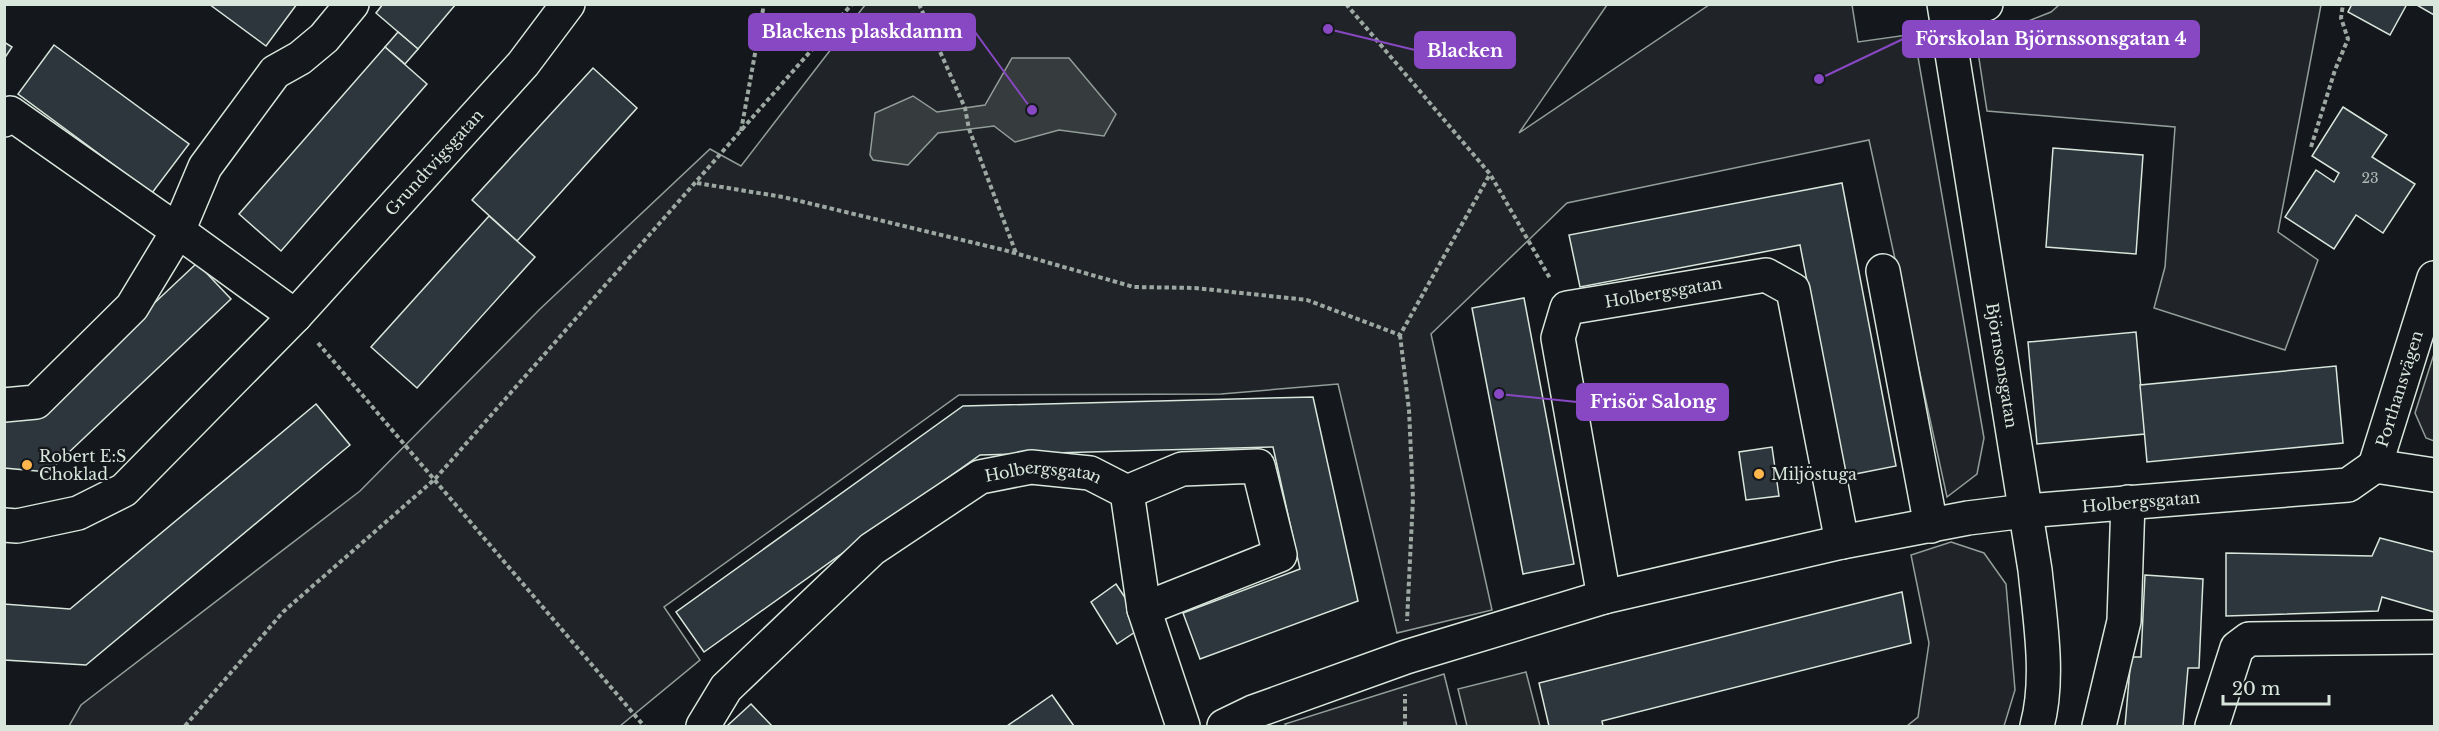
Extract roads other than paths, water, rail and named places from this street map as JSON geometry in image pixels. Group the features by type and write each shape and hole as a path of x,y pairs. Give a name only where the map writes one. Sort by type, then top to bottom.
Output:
{"street":[{"path":"4,405 36,402 132,307 178,231 205,167 274,72 300,58 324,38 352,4"},
{"name":"Grundtvigsgatan","path":"4,525 17,526 78,513 124,490 296,316 523,64 568,4"},
{"path":"1945,11 1986,4"},
{"name":"Björnsonsgatan","path":"1945,11 2025,511 2041,626 2043,706 2037,726"},
{"path":"4,120 9,112 296,316"},
{"path":"1883,271 1931,526"},
{"name":"Holbergsgatan","path":"1604,597 1558,338 1567,308 1766,275 1793,291 1842,542"},
{"name":"Porthansvägen","path":"2374,466 2434,278"},
{"path":"1144,609 1280,555 1258,466 1182,468 1127,492 1144,609 1183,726"},
{"path":"2374,466 2434,474"},
{"name":"Holbergsgatan","path":"1224,726 1258,719 1406,657 1604,597 1842,542 2025,511 2348,485 2374,466"},
{"name":"Holbergsgatan","path":"703,726 726,688 872,549 980,477 1031,467 1090,473 1127,492"},
{"path":"2099,726 2124,621 2128,502"},
{"path":"2212,726 2237,648 2249,639 2434,637"}],"place":[{"name":"Blacken","path":"1328,29"},
{"name":"Förskolan Björnssonsgatan 4","path":"1819,79"},
{"name":"Blackens plaskdamm","path":"1032,110"},
{"name":"Frisör Salong","path":"1499,394"},
{"name":"Robert E:S Choklad","path":"27,465"},
{"name":"Miljöstuga","path":"1759,474"}]}
